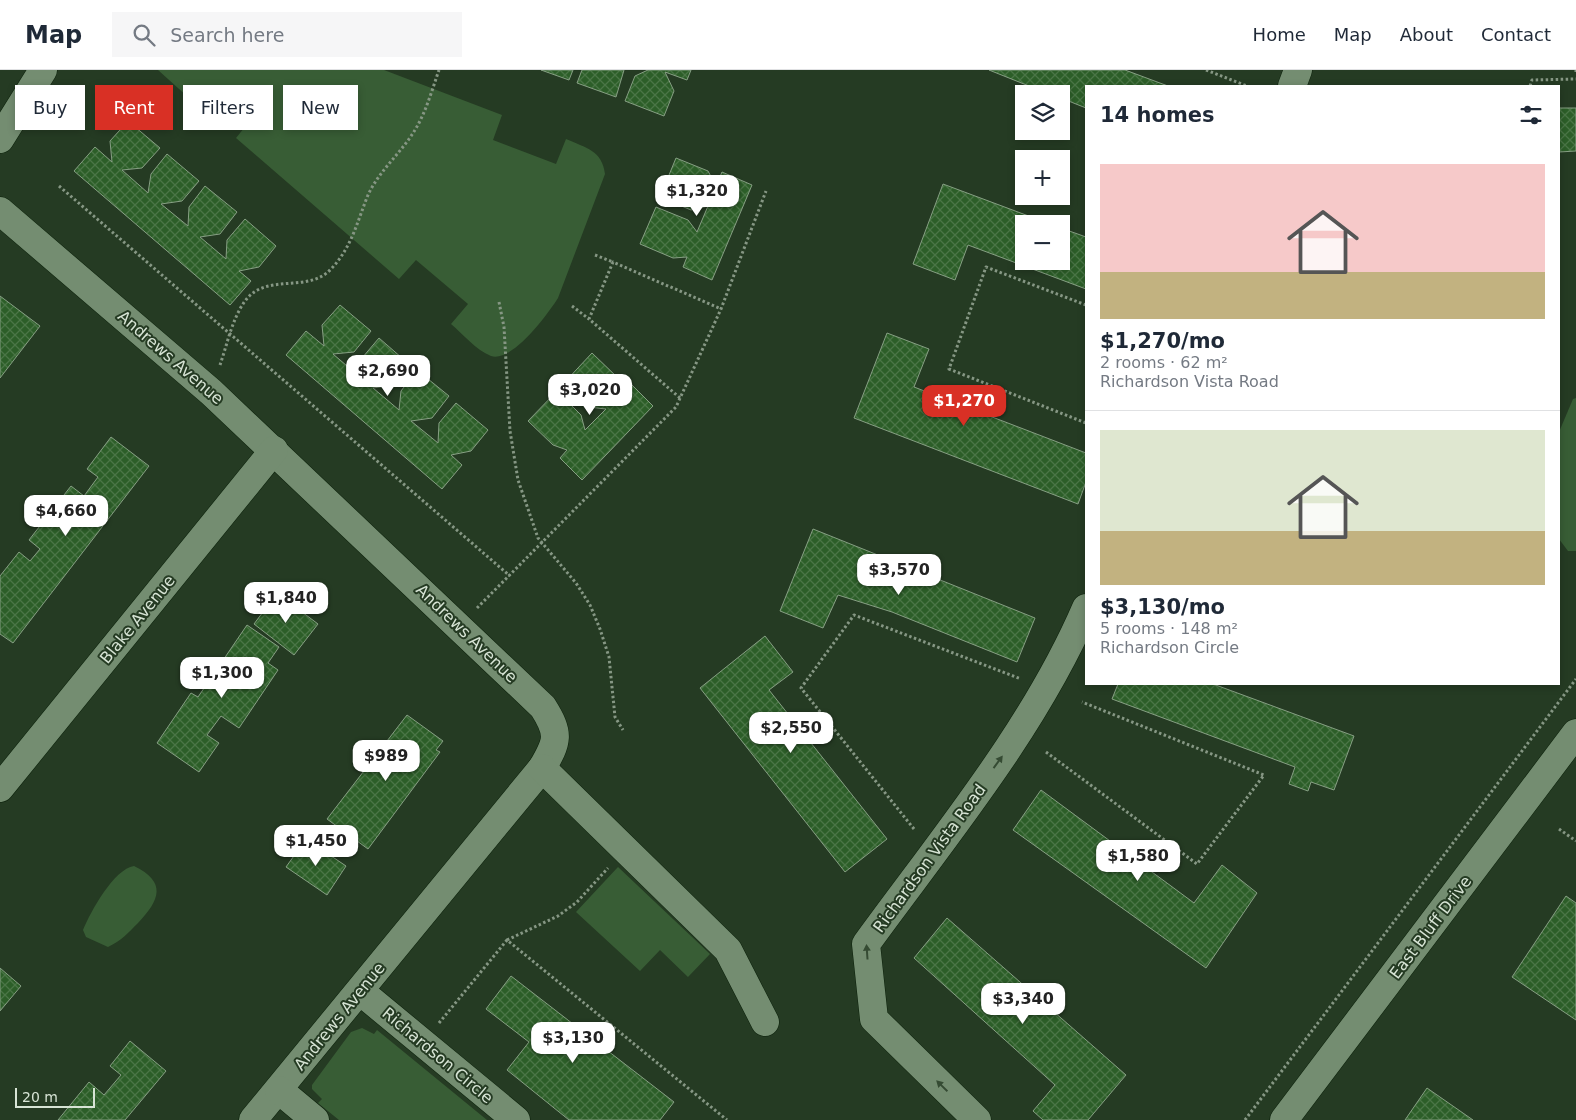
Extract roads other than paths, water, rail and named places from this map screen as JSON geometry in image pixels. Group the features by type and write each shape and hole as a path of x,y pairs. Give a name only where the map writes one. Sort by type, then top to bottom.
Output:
{"street":[{"path":"0,139 43,70"},
{"path":"1292,85 1298,70"},
{"name":"Andrews Avenue","path":"0,211 211,392 274,450 543,707 555,726 554,748 542,768 253,1120"},
{"name":"Blake Avenue","path":"0,788 274,450"},
{"name":"Richardson Vista Road","path":"977,1120 874,1019 866,944 1014,740 1069,648 1085,610"},
{"name":"East Bluff Drive","path":"1284,1120 1576,733"},
{"path":"542,768 728,950 765,1022"},
{"name":"Richardson Circle","path":"360,991 516,1120"},
{"path":"278,1090 315,1120"}]}
